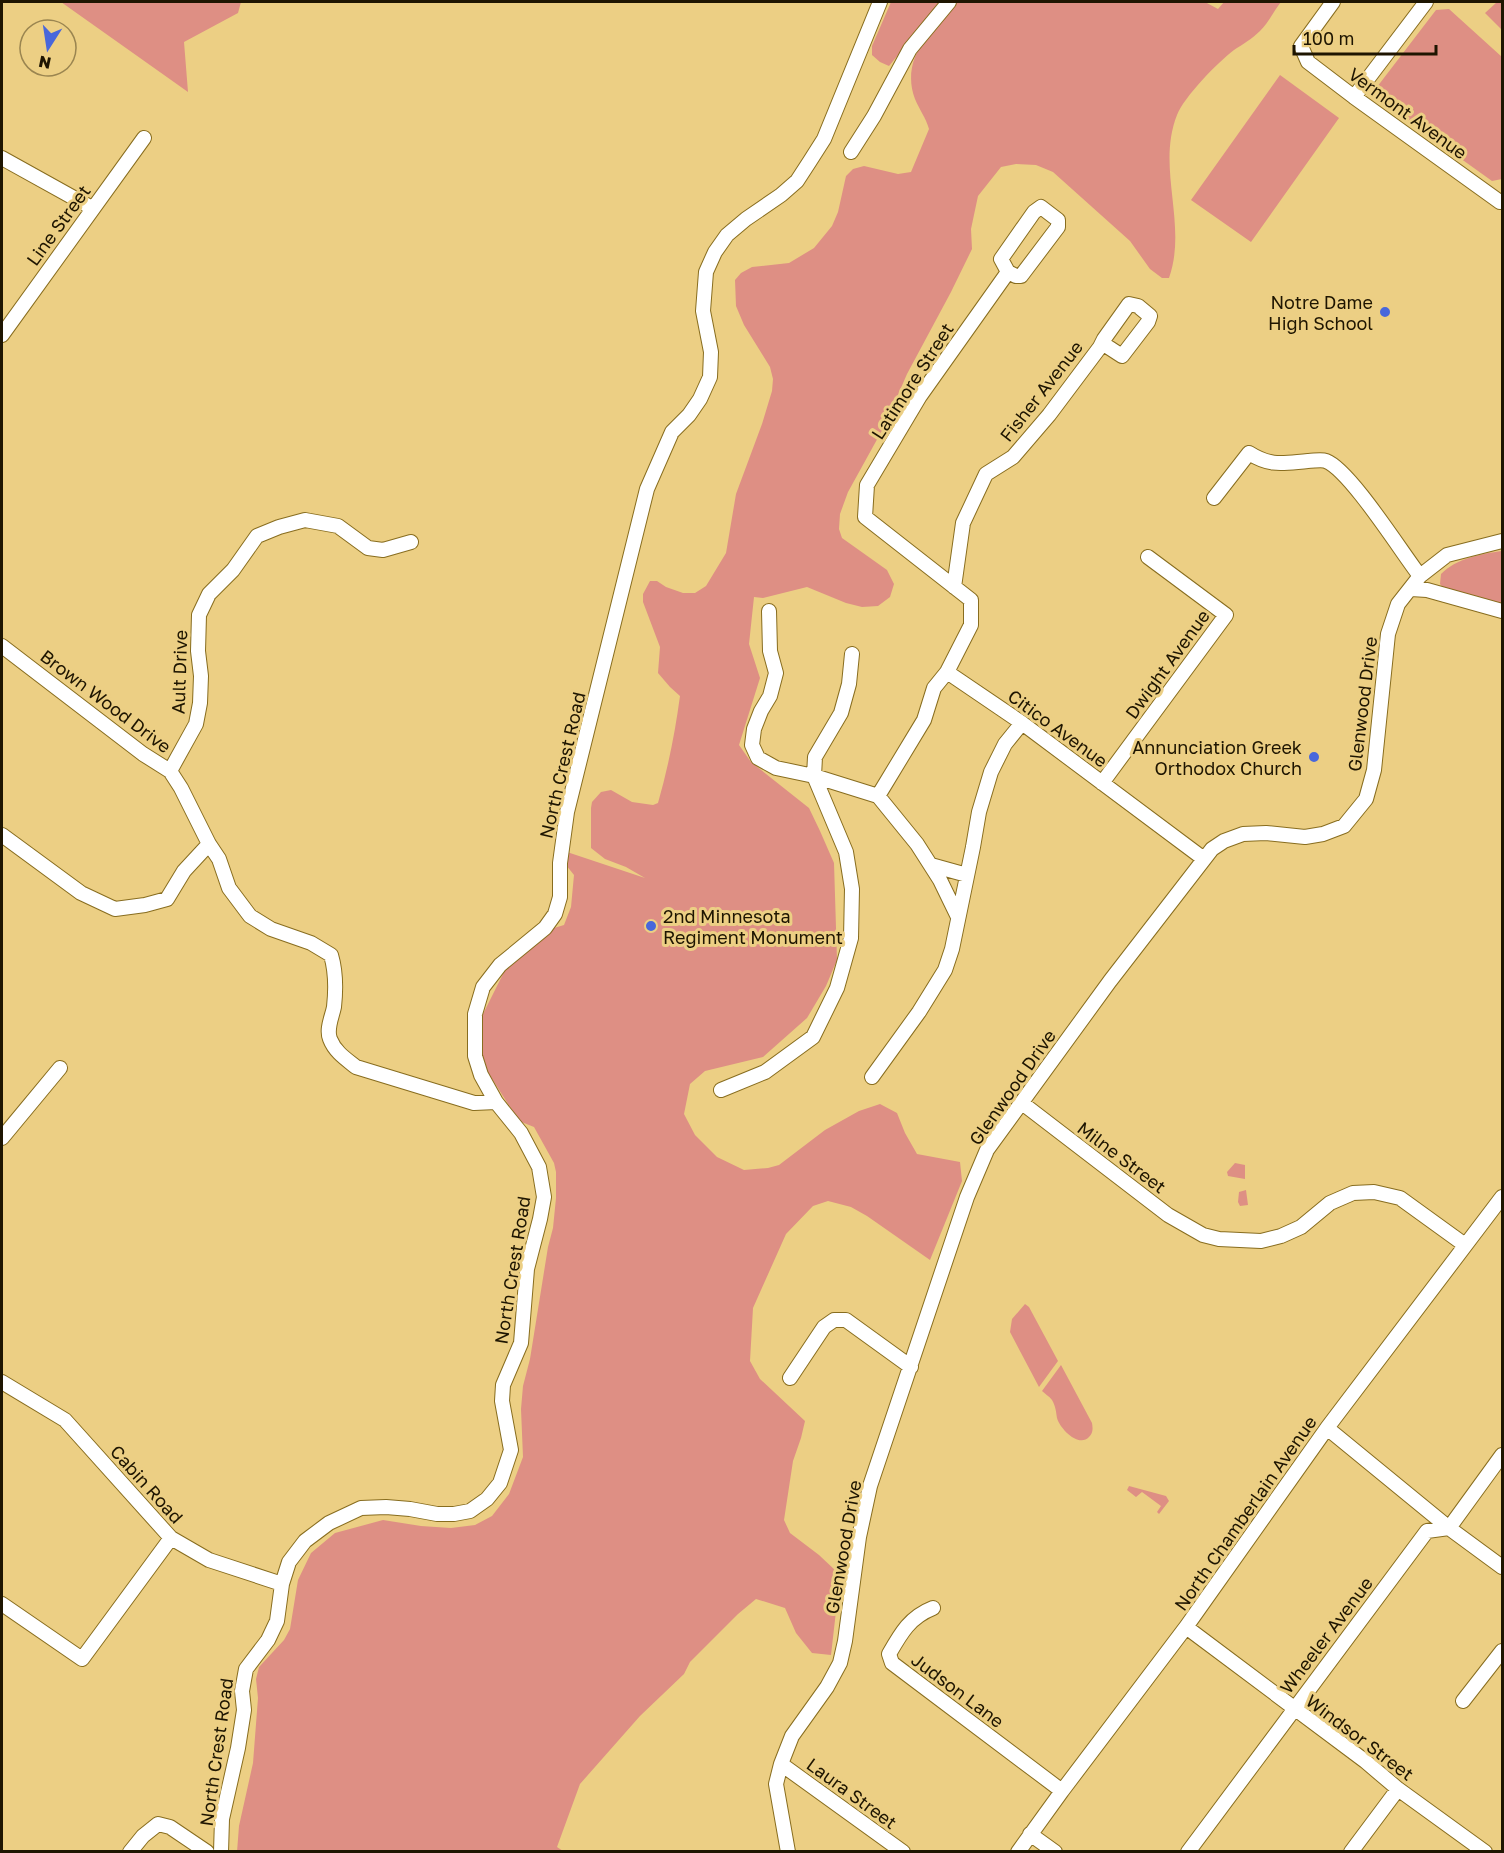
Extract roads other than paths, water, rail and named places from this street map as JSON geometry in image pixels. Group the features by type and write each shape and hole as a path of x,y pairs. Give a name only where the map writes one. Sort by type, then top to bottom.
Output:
{"street":[{"name":"North Crest Road","path":"221,1851 222,1819 244,1710 242,1691 246,1669 268,1640 277,1621 282,1584 289,1562 305,1541 329,1523 361,1508 394,1508 454,1514 470,1511 487,1500 500,1483 511,1450 502,1401 503,1385 521,1343 527,1269 544,1197 539,1167 521,1133 496,1101 481,1075 475,1056 475,1014 483,987 500,965 545,928 555,914 560,897 560,863 567,812 647,489 672,432 689,415 700,399 710,377 711,352 702,311 706,273 715,252 727,235 797,181 810,161 824,139 880,2"},
{"path":"851,152 874,116 910,49 949,2"},
{"name":"Vermont Avenue","path":"1333,2 1301,46 1308,62 1502,201"},
{"path":"1354,97 1426,2"},
{"name":"Line Street","path":"2,335 144,138"},
{"path":"2,158 92,208"},
{"path":"1041,207 1058,220 1058,227 1021,276 1008,272 1001,259 1034,212 1041,207"},
{"name":"Latimore Street","path":"954,587 865,517 867,484 920,396 1008,272"},
{"name":"Fisher Avenue","path":"954,587 963,523 986,474 1013,457 1049,415 1102,343"},
{"path":"1214,498 1250,453 1263,462 1324,460 1335,465 1354,487 1420,576"},
{"name":"Ault Drive","path":"170,771 196,724 201,676 198,651 199,615 209,594 232,570 257,537 279,527 305,520 338,526 369,548 383,550 411,542"},
{"name":"Glenwood Drive","path":"788,1851 776,1784 781,1764 792,1736 827,1687 840,1663 859,1538 870,1486 971,1187 987,1150 1110,981 1212,849 1224,841 1243,834 1266,833 1305,837 1323,834 1344,826 1366,800 1374,770 1388,634 1398,604 1420,576 1448,555 1503,541"},
{"name":"Dwight Avenue","path":"1102,783 1226,615 1148,557"},
{"path":"878,796 924,720 934,688 946,672 971,625 971,600 954,587"},
{"path":"1411,589 1427,590 1503,612"},
{"path":"769,611 770,651 776,673 770,696 754,729 752,745 758,758 776,768 814,776 878,796 931,865 958,917"},
{"name":"Brown Wood Drive","path":"2,646 143,754 170,771 182,788 208,844 219,859 229,888 250,916 271,929 311,943 332,955 336,973 334,1008 329,1024 330,1039 340,1056 356,1067 474,1103 496,1101"},
{"path":"721,1090 765,1072 813,1037 837,988 851,938 852,889 846,852 814,776 815,757 842,713 849,684 852,654"},
{"name":"Citico Avenue","path":"946,672 1022,723 1204,859"},
{"path":"872,1077 919,1012 945,970 952,949 979,812 991,772 1005,744 1022,723"},
{"path":"2,835 81,893 115,909 167,900 184,871 208,844"},
{"path":"931,865 967,875"},
{"path":"2,1138 60,1068"},
{"name":"Milne Street","path":"1022,1103 1168,1215 1203,1235 1219,1239 1261,1241 1281,1236 1301,1227 1330,1203 1353,1193 1374,1192 1400,1198 1465,1245"},
{"name":"North Chamberlain Avenue","path":"1018,1851 1186,1627 1327,1428 1503,1197"},
{"path":"790,1378 824,1327 834,1320 846,1320 911,1367"},
{"name":"Cabin Road","path":"2,1382 65,1420 171,1538 209,1560 282,1584"},
{"path":"1327,1428 1449,1528 1503,1567"},
{"path":"1449,1528 1503,1455"},
{"name":"Wheeler Avenue","path":"1188,1851 1427,1531 1449,1528"},
{"path":"2,1604 82,1659 171,1538"},
{"name":"Judson Lane","path":"933,1608 920,1613 903,1630 889,1654 892,1663 1062,1791"},
{"name":"Windsor Street","path":"1186,1627 1365,1761 1398,1789 1485,1851"},
{"path":"1463,1701 1503,1651"},
{"name":"Laura Street","path":"781,1764 903,1851"},
{"path":"1351,1851 1398,1789"},
{"path":"130,1851 158,1824 170,1827 207,1851"},
{"path":"1030,1834 1055,1851"}],"place":[{"name":"Notre Dame High School","path":"1385,312"},
{"name":"Annunciation Greek Orthodox Church","path":"1314,757"},
{"name":"2nd Minnesota Regiment Monument","path":"651,926"}]}
